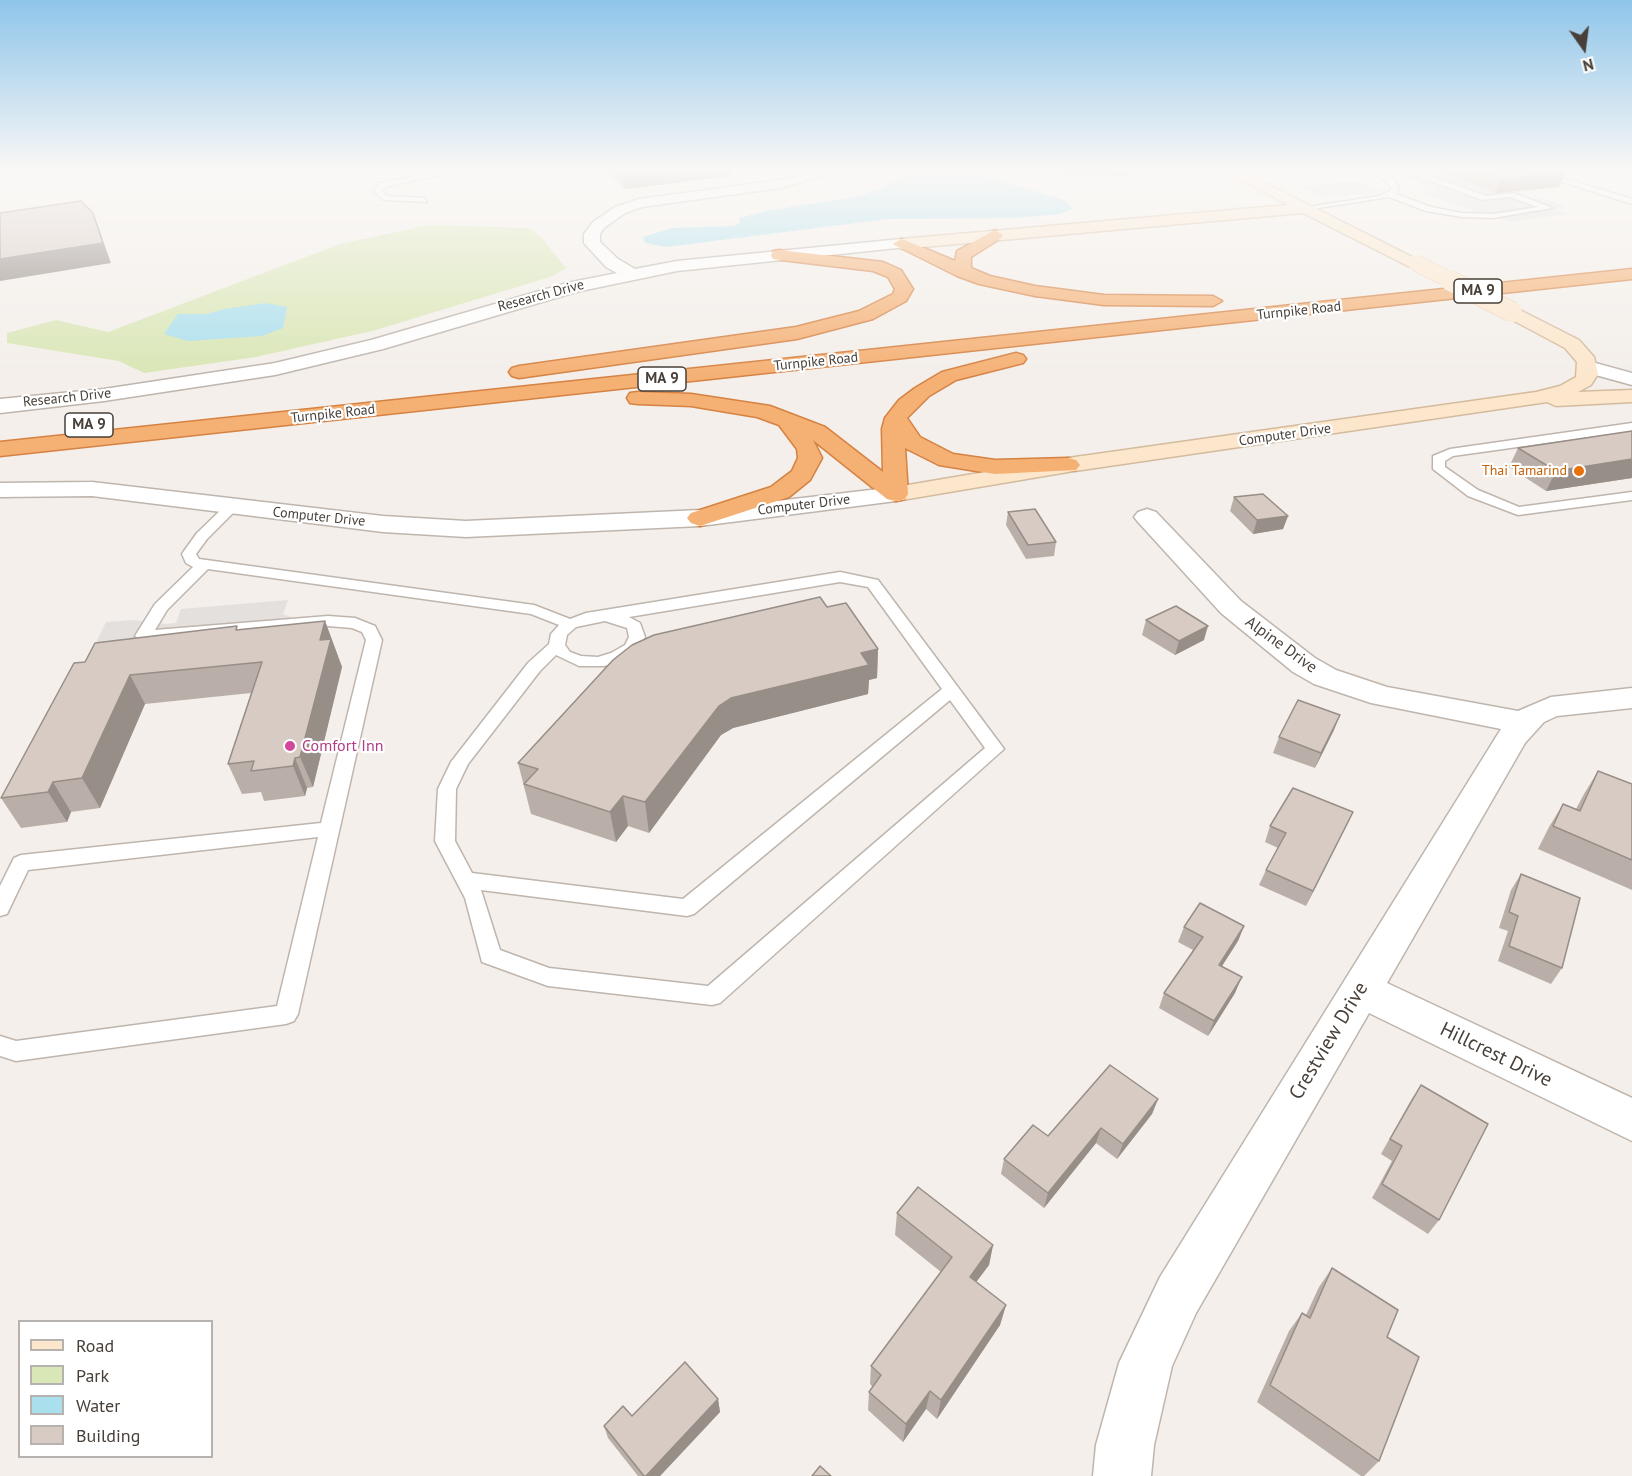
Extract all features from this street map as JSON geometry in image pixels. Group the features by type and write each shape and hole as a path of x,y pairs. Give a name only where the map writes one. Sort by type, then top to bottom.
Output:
{"highway":[{"path":"963,272 963,255 987,240"},
{"path":"900,244 963,272 1025,289 1104,300 1200,301 1305,294 1353,295"},
{"path":"503,374 797,333 866,315 900,297 904,289 908,271 900,244"},
{"path":"779,255 877,266 895,274 904,289"},
{"name":"Turnpike Road","path":"0,434 1632,266"},
{"name":"Turnpike Road","path":"0,451 1632,274"},
{"path":"896,494 893,429 896,418 922,392 940,381 988,364 1296,318 1325,308"},
{"path":"178,416 459,380"},
{"path":"0,451 581,399 691,400 762,411 817,432 896,494"},
{"path":"896,418 912,442 947,460 995,467 1068,465"},
{"path":"700,518 780,492 802,475 810,458 808,449 787,421"}],"street":[{"path":"592,240 592,243 612,263 633,275"},
{"name":"Research Drive","path":"0,406 125,392 275,369 376,345 573,287 676,266 943,240"},
{"path":"1369,240 1572,344 1582,353 1588,367 1632,379"},
{"name":"Computer Drive","path":"0,490 92,489 383,524 466,529 700,518 896,494 1068,465 1497,405 1567,390 1584,381 1588,374 1588,367"},
{"path":"1497,405 1632,396"},
{"name":"Alpine Drive","path":"1146,517 1231,607 1304,665 1325,677 1382,696 1524,723"},
{"name":"Crestview Drive","path":"1122,1476 1134,1404 1146,1363 1161,1327 1359,989 1512,737 1533,715 1551,707 1632,698"},
{"name":"Hillcrest Drive","path":"1359,989 1632,1120"}],"lane":[{"path":"1632,427 1450,453 1438,459 1439,469 1473,493 1518,511 1632,496"},
{"path":"232,507 202,536 189,554 193,563 534,610 570,624"},
{"path":"0,1046 16,1051 286,1014 374,640 369,629 355,623 328,621 143,636 161,607 204,565"},
{"path":"840,577 873,583 995,749 712,996 549,977 490,956 475,898 445,842 447,789 460,762 534,667 557,645 559,634 570,624 586,618 605,616 840,577"},
{"path":"557,645 564,655 579,661 598,662 617,657 631,648 637,637 634,626 622,619 605,616"},
{"path":"465,880 687,908 952,690"},
{"path":"0,908 21,863 330,829"}],"green space":[{"path":"359,240 543,240 566,268 553,276 376,330 256,357 144,373 119,361 7,343 7,333 56,320 108,332 340,244"}],"shaded area":[{"path":"288,600 283,614 319,628 93,649 106,622 132,620 176,623 181,609"}],"water":[{"path":"644,240 722,240 666,247 645,243"},
{"path":"266,303 287,307 283,328 262,336 188,341 164,334 178,314 207,314"}],"building":[{"path":"0,240 102,240 103,243 0,259"},
{"path":"1632,431 1632,459 1556,471 1518,448"},
{"path":"1263,494 1288,516 1257,520 1234,497"},
{"path":"1035,509 1056,542 1028,545 1008,512"},
{"path":"820,597 827,607 846,603 878,649 861,653 869,665 731,698 719,706 645,802 623,796 610,812 524,784 538,769 518,763 613,660 632,645 654,635"},
{"path":"1176,606 1208,626 1179,641 1146,620"},
{"path":"325,621 320,640 331,639 300,757 295,758 293,766 251,771 254,761 228,764 262,662 130,675 82,778 53,782 48,792 1,798 74,663 85,662 95,643 237,626 236,630"},
{"path":"1298,700 1340,715 1321,753 1279,737"},
{"path":"1598,771 1632,784 1632,860 1553,826 1563,804 1580,811"},
{"path":"1293,788 1353,812 1313,891 1266,870 1286,833 1270,826"},
{"path":"1521,874 1580,898 1562,968 1509,946 1518,916 1509,912"},
{"path":"1200,903 1244,926 1219,965 1242,977 1214,1021 1164,993 1203,937 1184,927"},
{"path":"1110,1065 1158,1099 1123,1144 1101,1128 1048,1193 1004,1159 1033,1125 1048,1136"},
{"path":"1421,1085 1488,1124 1439,1220 1382,1184 1402,1146 1390,1139"},
{"path":"918,1187 993,1245 970,1277 1006,1305 941,1400 930,1391 906,1424 869,1392 881,1375 871,1366 952,1257 897,1213"},
{"path":"1332,1268 1398,1310 1387,1337 1419,1357 1379,1461 1270,1385 1302,1313 1310,1318"},
{"path":"685,1362 718,1399 644,1476 604,1426 623,1406 632,1416"},
{"path":"820,1466 831,1476 812,1476"}],"place":[{"name":"Thai Tamarind","path":"1579,471"},
{"name":"Comfort Inn","path":"290,746"}]}
